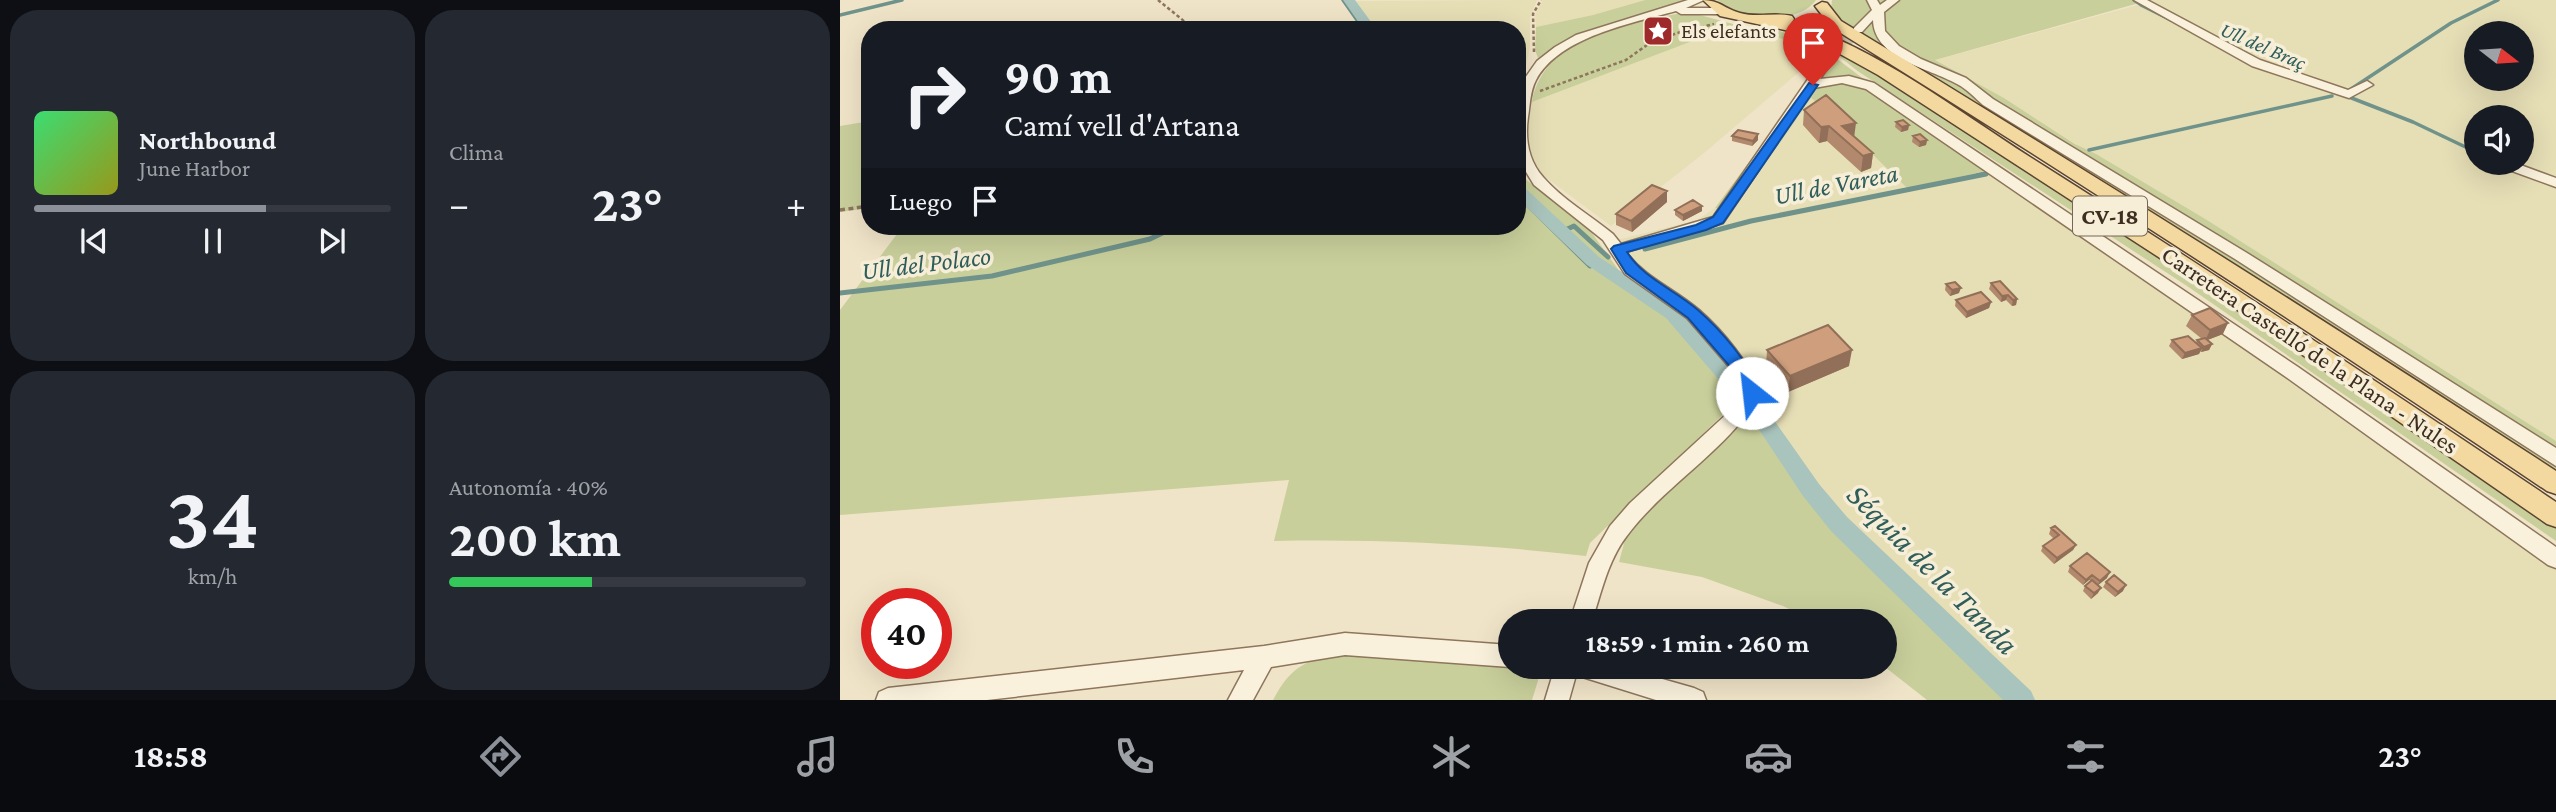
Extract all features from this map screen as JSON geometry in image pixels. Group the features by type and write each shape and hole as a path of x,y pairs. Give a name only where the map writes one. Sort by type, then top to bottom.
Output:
{"main road":[{"path":"1710,0 1718,18"},
{"name":"CV-18","path":"1718,18 1772,21 1815,9"},
{"name":"Carretera Castelló de la Plana - Nules","path":"1815,9 2326,331 2556,484"},
{"name":"Carretera Castelló de la Plana - Nules","path":"1772,21 1804,30 1853,54 2026,162 2193,270 2556,516"}],"street":[{"path":"1526,93 1529,82 1539,66 1551,55 1586,34 1660,14 1699,0"},
{"path":"1858,30 1875,6 1894,0"},
{"path":"2139,0 2256,63 2349,94 2367,85"},
{"path":"1875,6 1879,31 1893,47 1936,72 1967,84 1988,102 2241,256 2556,458"},
{"path":"1660,14 1718,18"},
{"path":"1619,249 1701,228 1718,220 1813,85 1830,56"},
{"path":"1813,85 1842,78 1857,80 1870,86 2292,372 2556,559"},
{"path":"1526,162 1539,182 1589,220 1619,249 1631,270 1693,314 1746,375 1752,393 1738,415 1637,509 1617,532 1600,563 1585,609"},
{"path":"2534,175 2556,183"},
{"path":"888,700 1264,657 1345,644 1467,650 1498,654"},
{"path":"1240,700 1264,657"},
{"path":"1557,700 1563,679"},
{"path":"1624,679 1694,700"}],"path":[{"path":"1158,0 1184,21"},
{"path":"1539,66 1533,50 1533,14 1541,0"},
{"path":"1526,97 1607,68 1626,60 1647,45 1718,18"},
{"path":"840,210 861,207"}],"shaded area":[{"path":"1537,0 1530,18 1530,47 1526,66 1526,21 1370,21 1354,1"},
{"path":"1543,0 1644,0 1593,15 1536,27 1535,15"},
{"path":"2142,0 2556,0 2556,441 2207,220 2076,144 2004,98 1935,60 2145,3"},
{"path":"1724,29 1771,35 1818,50 1812,61 1704,153 1611,226 1544,176 1534,162 1526,141 1532,102"},
{"path":"1811,98 1827,110 1907,188 2001,168 2260,343 2556,551 2556,700 2013,700 1880,572 1810,500 1750,411 1759,402 1759,384 1729,341 1704,312 1635,265 1617,240 1697,220 1715,208 1733,210"}],"green space":[{"path":"1645,0 1684,0 1571,37 1538,58 1535,50 1536,27"},
{"path":"1717,0 1816,0 1796,14 1767,18 1738,13"},
{"path":"1832,0 2135,0 2139,3 1935,60 2004,98 2075,144 2207,220 2556,441 2556,475 1850,28 1831,9"},
{"path":"1689,12 1744,27 1780,31 1828,52 1865,80 2001,168 1907,188 1827,110 1811,98 1733,210 1715,208 1799,94 1818,51 1771,35 1724,29 1532,102 1540,79 1554,61 1572,46 1617,27"},
{"path":"1700,13 1795,30 1857,61 2188,274 2556,525 2556,541 2187,286 1859,72 1832,51 1791,31"},
{"path":"861,122 861,209 840,212 840,126"},
{"path":"1526,180 1589,229 1623,276 1600,260 1526,190"},
{"path":"1526,205 1590,268 1600,271 1663,312 1740,398 1590,543 1586,556 1430,543 1274,541 1289,480 840,515 840,310 896,235 1526,235"},
{"path":"1749,412 1810,500 1882,575 2012,700 1927,700 1897,676 1897,609 1789,609 1702,577 1619,562 1626,536 1635,519"},
{"path":"1345,650 1461,659 1498,665 1498,679 1539,679 1532,700 1273,700 1294,671 1320,657"}],"building":[{"path":"1826,95 1856,123 1842,126 1873,153 1863,156 1829,126 1821,127 1804,110"},
{"path":"1903,120 1909,125 1902,127 1896,122"},
{"path":"1738,130 1758,134 1753,141 1732,136"},
{"path":"1920,134 1927,140 1920,142 1913,136"},
{"path":"1652,185 1667,191 1631,221 1616,214"},
{"path":"1693,200 1702,206 1683,215 1675,210"},
{"path":"2000,281 2017,299 2013,300 2008,295 2002,296 1991,283"},
{"path":"1955,282 1961,288 1952,290 1946,284"},
{"path":"1981,292 1991,302 1967,312 1956,300"},
{"path":"2210,308 2228,323 2210,330 2192,315"},
{"path":"1828,325 1852,350 1790,376 1767,350"},
{"path":"2188,336 2202,348 2185,353 2172,340"},
{"path":"2205,338 2212,344 2204,347 2197,340"},
{"path":"2055,526 2076,545 2057,558 2043,546 2059,535 2051,528"},
{"path":"2087,553 2110,572 2100,581 2092,575 2086,580 2070,566"},
{"path":"2114,575 2126,585 2118,592 2106,582"},
{"path":"2092,580 2101,588 2094,593 2085,586"}],"waterway":[{"path":"840,15 902,0"},
{"path":"1343,0 1358,21"},
{"name":"Séquia de la Tanda","path":"1349,0 1364,21"},
{"name":"Ull del Braç","path":"2134,0 2140,4"},
{"path":"2348,91 2451,23 2498,0"},
{"name":"Ull del Braç","path":"2141,5 2171,20"},
{"name":"Ull de Vareta","path":"2089,150 2332,96"},
{"name":"Ull del Braç","path":"2349,97 2413,122 2464,146"},
{"name":"Ull de Vareta","path":"1977,175 1994,172"},
{"name":"Ull de Vareta","path":"1645,249 1751,221 1986,174"},
{"name":"Séquia de la Tanda","path":"1526,198 1593,261 1673,314 1739,390"},
{"path":"1526,203 1590,266 1598,264"},
{"name":"Ull de Vareta","path":"1563,231 1574,226 1608,257"},
{"name":"Ull del Polaco","path":"840,293 992,276 1158,235"},
{"name":"Séquia de la Tanda","path":"1755,408 1811,490 1839,524 2022,700"}],"tunnel":[{"path":"1830,56 1858,30"}],"place":[{"name":"Els elefants","path":"1658,31"}],"route":[{"path":"1752,393 1746,375 1693,314 1631,270 1619,249 1701,228 1718,220 1813,85"}]}
